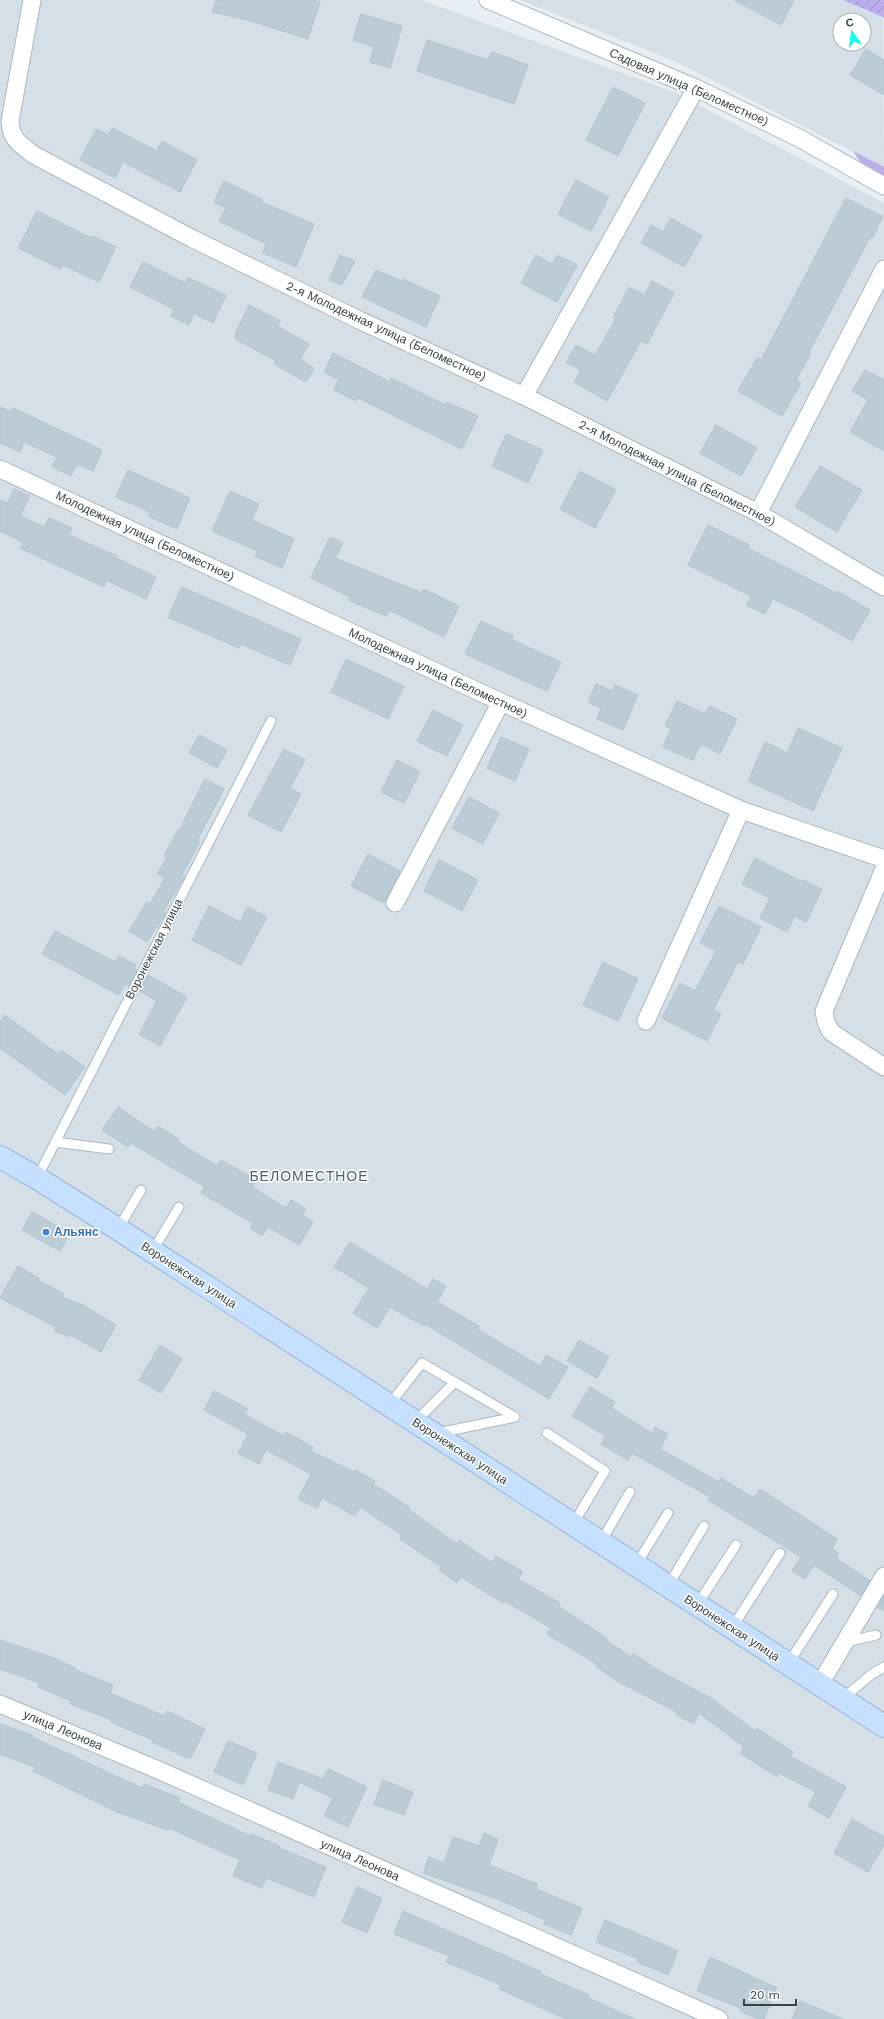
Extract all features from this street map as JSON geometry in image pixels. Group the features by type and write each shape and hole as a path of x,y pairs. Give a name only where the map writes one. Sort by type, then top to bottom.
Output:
{"street":[{"name":"2-я Молодежная улица (Беломестное)","path":"32,0 10,121 10,131 16,140 34,155 193,239 359,320 524,396 758,513 884,587"},
{"name":"Садовая улица (Беломестное)","path":"488,0 696,88 799,138 884,186"},
{"path":"524,396 696,88"},
{"path":"758,513 884,269"},
{"name":"Молодежная улица (Беломестное)","path":"0,469 501,702 741,810 884,859"},
{"path":"395,903 501,702"},
{"path":"646,1021 741,810"},
{"path":"884,869 824,1011 824,1016 831,1032 884,1067"},
{"name":"Воронежская улица","path":"0,1157 37,1178 118,1229 732,1628 842,1698 883,1722"},
{"path":"820,1684 884,1576"},
{"name":"улица Леонова","path":"0,1704 156,1769 719,2019"}],"lane":[{"name":"Воронежская улица","path":"37,1178 271,720"},
{"path":"55,1142 109,1149"},
{"path":"118,1229 141,1190"},
{"path":"152,1252 179,1207"},
{"path":"389,1405 422,1363 515,1417 433,1434"},
{"path":"415,1422 455,1382"},
{"path":"547,1433 605,1471 573,1524"},
{"path":"601,1542 630,1492"},
{"path":"636,1565 668,1512"},
{"path":"668,1586 704,1526"},
{"path":"697,1605 736,1545"},
{"path":"732,1628 780,1553"},
{"path":"788,1664 833,1594"},
{"path":"845,1642 876,1635"},
{"path":"842,1698 872,1674 884,1667"}],"shaded area":[{"path":"0,0 422,0 674,92 884,203 884,2019 0,2019"},
{"path":"520,0 843,0 871,12 832,12 832,52 872,52 872,12 883,17 884,167 672,60"},
{"path":"843,0 884,0 884,18"},
{"path":"853,151 884,167 884,186 872,179"}],"building":[{"path":"216,0 312,0 320,2 308,39 251,21 212,12"},
{"path":"734,0 794,0 781,25"},
{"path":"361,14 402,26 390,68 370,62 374,47 353,40"},
{"path":"427,40 488,60 492,52 528,65 514,104 417,71"},
{"path":"864,52 871,52 884,60 884,95 850,75"},
{"path":"613,87 645,103 618,156 586,140"},
{"path":"112,128 157,151 162,141 197,160 180,192 123,162 115,178 80,160 96,129 108,135"},
{"path":"576,180 609,197 591,231 558,214"},
{"path":"224,181 262,199 261,202 314,224 296,267 263,253 266,244 219,221 226,208 214,202"},
{"path":"846,198 883,217 872,238 870,237 809,352 811,353 796,380 801,383 782,416 738,391 757,358 761,360"},
{"path":"37,211 91,238 92,236 116,247 99,282 63,265 61,269 18,248"},
{"path":"671,218 702,236 684,267 641,243 651,225 663,232"},
{"path":"340,255 355,261 342,285 329,280"},
{"path":"536,255 552,264 557,255 577,265 557,302 521,283"},
{"path":"143,262 186,283 188,278 226,295 213,323 194,314 189,325 171,316 174,309 130,287"},
{"path":"376,270 402,281 403,279 440,296 426,327 362,297"},
{"path":"652,281 674,293 647,344 641,341 607,401 574,382 581,370 566,362 576,345 595,355 616,319 613,318 629,287 644,295"},
{"path":"249,305 280,321 277,326 309,344 300,359 314,368 306,382 274,364 276,361 235,339 235,334"},
{"path":"333,353 390,382 391,378 445,405 447,402 478,416 462,449 358,398 356,401 334,390 339,380 324,372"},
{"path":"865,370 884,380 884,451 850,432 868,400 852,391"},
{"path":"0,407 12,412 13,408 102,450 93,471 77,464 71,476 52,467 57,457 24,442 20,452 0,443"},
{"path":"716,425 757,448 741,476 700,453"},
{"path":"506,434 543,450 528,483 492,466"},
{"path":"820,466 862,490 837,532 795,507"},
{"path":"128,470 190,498 177,529 148,516 150,512 116,497"},
{"path":"580,471 616,490 595,528 560,509"},
{"path":"14,489 30,496 20,516 44,527 49,518 72,528 69,535 117,556 116,558 156,577 146,599 106,580 104,587 20,548 23,542 0,531 0,500 8,503"},
{"path":"230,491 259,504 252,520 294,539 282,568 255,556 257,551 212,531"},
{"path":"708,525 749,545 748,548 836,593 837,591 870,610 852,641 801,612 773,599 765,614 746,605 751,596 688,565"},
{"path":"330,537 343,543 335,558 422,593 424,589 459,606 444,637 389,610 386,616 348,600 350,597 311,578"},
{"path":"182,587 301,639 290,665 241,644 239,648 168,617"},
{"path":"481,621 513,636 512,640 561,662 547,691 465,654"},
{"path":"346,659 404,686 388,719 331,692"},
{"path":"596,684 612,691 615,685 638,695 623,730 597,719 601,708 588,702"},
{"path":"677,701 705,714 709,706 737,719 720,754 701,744 693,760 663,747 671,729 665,726"},
{"path":"433,710 463,725 447,756 417,741"},
{"path":"798,728 842,748 813,811 748,781 765,742 787,753"},
{"path":"199,735 227,750 217,768 189,753"},
{"path":"501,737 529,749 515,781 487,768"},
{"path":"284,749 305,760 290,788 301,794 281,832 248,815"},
{"path":"397,760 420,772 404,803 381,792"},
{"path":"205,779 224,789 197,841 200,842 181,876 184,877 163,912 166,913 147,942 129,931 147,902 150,904 165,878 157,874 167,858 164,856 178,830 179,831"},
{"path":"469,797 499,813 483,844 452,828"},
{"path":"368,854 400,871 384,903 351,886"},
{"path":"755,858 802,882 803,880 822,889 806,922 795,916 787,932 760,918 770,898 742,884"},
{"path":"439,860 478,880 462,911 424,891"},
{"path":"209,906 240,922 248,907 267,917 241,965 192,940"},
{"path":"719,906 761,927 743,964 738,962 713,1010 721,1014 707,1041 662,1018 680,983 695,991 716,951 700,943"},
{"path":"55,931 115,962 119,956 136,965 134,968 137,970 129,986 125,984 119,995 42,954"},
{"path":"603,962 638,979 618,1021 583,1005"},
{"path":"148,975 187,997 160,1046 139,1034 157,1001 139,991"},
{"path":"5,1015 58,1054 61,1050 85,1067 65,1095 0,1048 0,1022"},
{"path":"118,1107 155,1132 158,1126 180,1140 178,1142 217,1166 221,1160 256,1180 252,1187 286,1208 291,1200 306,1209 302,1215 313,1222 299,1245 268,1227 262,1236 250,1228 253,1223 201,1193 205,1187 131,1143 128,1147 102,1130"},
{"name":"Альянс","path":"32,1212 70,1233 60,1251 22,1230"},
{"path":"350,1242 427,1289 433,1279 446,1286 437,1302 479,1326 477,1329 540,1366 546,1355 568,1367 549,1399 425,1324 424,1326 390,1307 377,1328 353,1313 369,1288 334,1267"},
{"path":"18,1266 39,1278 38,1280 64,1294 62,1297 83,1305 116,1325 101,1352 71,1335 70,1337 55,1331 56,1327 0,1298"},
{"path":"579,1340 609,1357 597,1378 567,1361"},
{"path":"160,1345 182,1359 161,1393 139,1380"},
{"path":"590,1387 615,1402 611,1408 652,1433 655,1427 668,1434 660,1449 719,1482 721,1478 754,1498 760,1489 837,1539 832,1548 839,1553 836,1558 870,1581 861,1596 814,1565 805,1579 792,1571 801,1557 708,1500 710,1497 632,1453 628,1460 601,1444 606,1436 572,1416"},
{"path":"214,1391 248,1409 244,1414 284,1436 286,1432 313,1447 311,1451 354,1472 355,1470 375,1481 373,1484 409,1507 408,1509 457,1544 459,1540 492,1563 496,1556 523,1572 518,1579 560,1603 558,1606 607,1638 606,1640 631,1657 633,1654 651,1665 650,1666 711,1698 755,1731 757,1728 793,1752 790,1756 846,1787 829,1818 808,1806 816,1792 779,1773 777,1777 740,1753 744,1747 699,1713 694,1724 676,1715 677,1712 617,1681 596,1666 597,1664 547,1634 551,1628 505,1601 503,1603 461,1577 457,1583 439,1570 441,1567 400,1539 402,1535 360,1507 355,1516 322,1498 317,1508 298,1499 311,1474 266,1450 259,1464 238,1453 248,1434 204,1410"},
{"path":"884,1596 884,1611 877,1607"},
{"path":"0,1640 51,1657 75,1668 75,1670 113,1685 110,1693 164,1716 167,1711 205,1729 190,1759 152,1742 153,1740 111,1722 112,1720 70,1704 71,1701 38,1687 40,1683 0,1669"},
{"path":"0,1724 32,1735 32,1737 142,1788 144,1784 180,1798 178,1802 250,1836 251,1834 280,1846 279,1848 326,1867 314,1897 266,1878 262,1888 233,1876 240,1860 169,1828 168,1830 117,1812 33,1771 35,1767 0,1754"},
{"path":"228,1741 257,1753 243,1785 214,1772"},
{"path":"278,1762 323,1779 328,1769 367,1787 348,1827 324,1816 333,1798 299,1782 293,1799 268,1790"},
{"path":"383,1780 413,1792 404,1815 374,1804"},
{"path":"852,1819 884,1837 884,1845 868,1872 834,1853"},
{"path":"484,1833 498,1839 489,1865 537,1884 536,1889 582,1908 571,1935 544,1924 545,1920 497,1899 423,1873 429,1857 444,1863 453,1837 479,1846"},
{"path":"357,1887 382,1898 367,1933 342,1922"},
{"path":"403,1911 542,1972 540,1974 589,1995 588,1998 635,2019 566,2019 499,1989 501,1985 446,1962 449,1956 394,1934"},
{"path":"605,1920 678,1951 668,1975 637,1962 639,1959 596,1942"},
{"path":"710,1957 777,1988 764,2019 758,2019 740,2011 741,2008 697,1991"},
{"path":"800,2001 843,2019 792,2019"}],"place":[{"name":"Альянс","path":"46,1232"}],"district":[{"name":"БЕЛОМЕСТНОЕ","path":"309,1176"}]}
